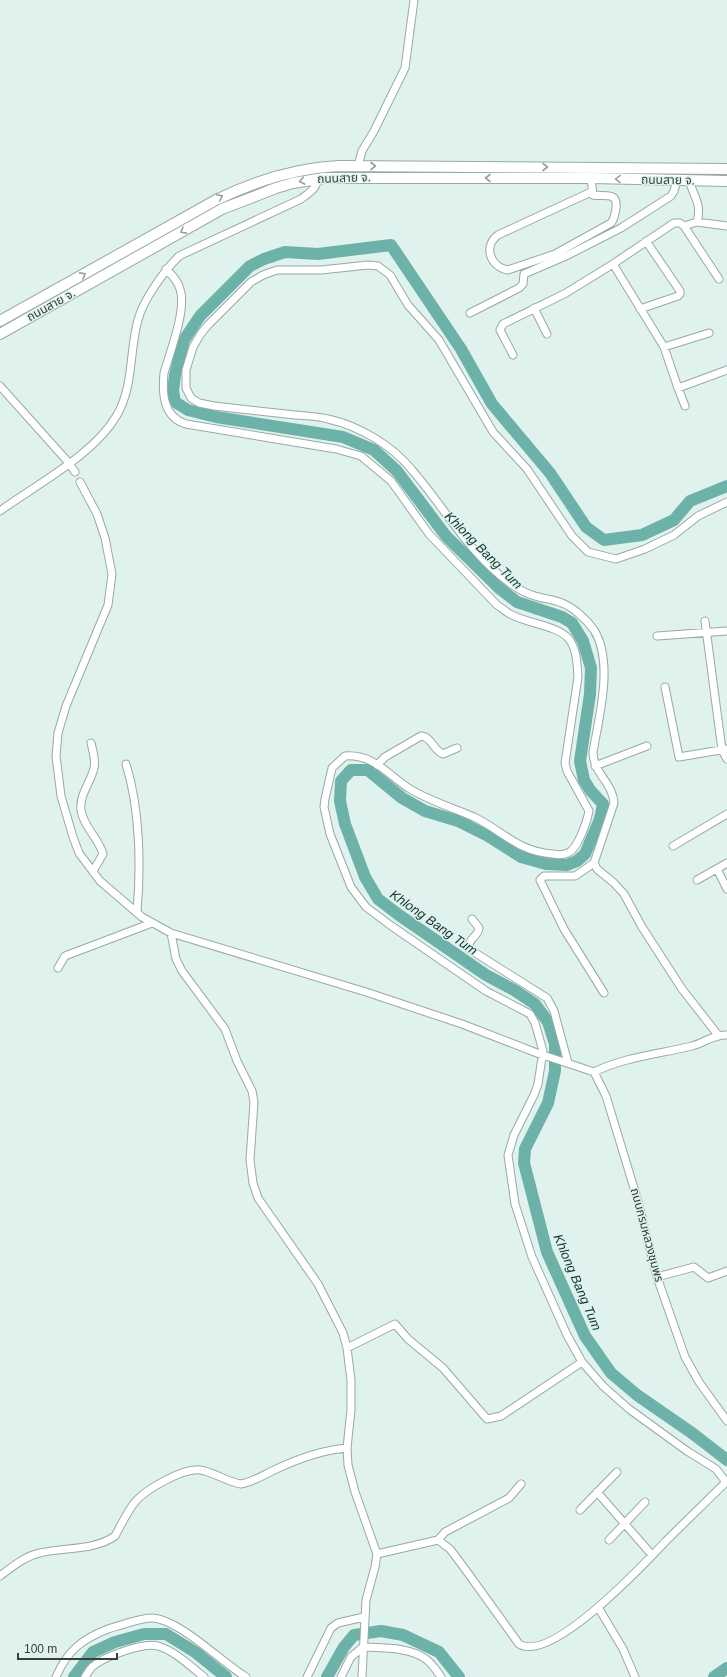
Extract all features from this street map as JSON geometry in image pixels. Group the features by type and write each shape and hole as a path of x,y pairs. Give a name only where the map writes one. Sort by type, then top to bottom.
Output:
{"main road":[{"name":"ถนนสาย จ.","path":"0,321 233,191 252,183 292,172 324,166 727,169"},
{"name":"ถนนสาย จ.","path":"0,334 222,209 276,188 318,179 338,177 591,178 727,181"}],"street":[{"path":"358,166 362,151 374,131 405,68 414,0"},
{"path":"591,178 593,195 612,196 615,199 614,219 611,223 555,254 508,270 504,269 492,259 490,252 490,244 492,239 592,192"},
{"path":"0,511 69,463 96,442 118,414 130,382 138,320 141,310 166,269 179,256 301,199 311,192 318,179"},
{"path":"470,313 519,288 523,284 524,274 568,256 621,228 671,196 677,180"},
{"path":"689,180 693,193 700,206 700,211 696,222"},
{"path":"684,226 696,222 727,226"},
{"path":"513,355 501,328 503,324 566,293 613,264 674,223 680,223 684,226 719,279"},
{"path":"640,309 680,294 680,291 646,241"},
{"path":"613,264 664,347 685,406"},
{"path":"604,993 564,929 540,880 544,876 575,876 594,863 614,803 614,797 609,787 593,761 593,752 603,691 603,662 600,644 593,630 584,620 562,603 533,596 503,577 476,552 452,524 412,470 402,459 378,440 355,428 328,419 199,403 191,398 186,388 186,370 193,347 200,335 243,289 263,275 277,270 321,270 368,265 378,266 390,275 408,305 439,340 493,432 527,468 572,536 588,552 616,559 645,549 674,535 698,516 727,502"},
{"path":"166,269 176,280 182,295 180,319 163,379 164,401 169,412 175,419 186,424 336,449 362,456 391,481 429,534 497,605 511,615 552,629 567,637 577,662 578,677 565,763 567,771 589,811 576,844 568,853 561,855 544,854 526,849 475,818 413,791 362,756 345,756 332,768 324,807 330,834 351,887 366,907 486,991 530,1014 538,1031 546,1056 534,1095 514,1135 508,1155 515,1204 532,1257 567,1335 582,1362 603,1386 629,1409 687,1451 716,1469 726,1481 598,1607 564,1633 531,1647 525,1647 519,1644 450,1549 438,1540"},
{"path":"534,308 547,334"},
{"path":"664,347 709,333"},
{"path":"678,388 727,370"},
{"path":"0,386 69,463 74,472"},
{"path":"80,482 97,514 105,538 112,574 108,605 66,706 58,733 56,756 62,796 79,853 100,880 137,912 152,923 171,933 366,992 462,1024 546,1056 594,1072 620,1062 694,1045 718,1035 727,1035"},
{"path":"705,620 724,749 727,759"},
{"path":"657,636 727,631"},
{"path":"665,687 679,757 724,749"},
{"path":"377,765 385,757 421,736 427,738 440,753 443,754 457,748"},
{"path":"91,743 95,766 82,798 81,810 89,829 102,849 103,854 93,871"},
{"path":"595,766 647,746"},
{"path":"126,764 132,785 140,855 137,912"},
{"path":"673,846 727,814"},
{"path":"697,880 727,862"},
{"path":"594,863 597,869 614,883 624,894 642,927 682,989 718,1035"},
{"path":"717,868 727,889"},
{"path":"472,919 479,928 478,932 470,941 469,949 547,998 554,1011 565,1062"},
{"path":"58,968 65,956 152,923"},
{"path":"171,933 174,953 182,971 225,1029 237,1061 252,1091 254,1102 250,1160 253,1183 258,1198 318,1284 342,1333 347,1348 351,1380 351,1410 347,1448 351,1479 377,1554 366,1600 362,1677"},
{"name":"ถนนกรมหลวงชุมพร","path":"594,1072 608,1102 637,1198 657,1277 685,1357 699,1382 727,1421"},
{"path":"657,1277 694,1267 708,1278 727,1271"},
{"path":"347,1348 395,1324 408,1339 443,1368 487,1419 501,1416 582,1362"},
{"path":"0,1576 20,1561 36,1554 94,1544 112,1538 115,1536 135,1503 141,1496 188,1471 203,1471 241,1484 247,1483 274,1470 319,1453 347,1448"},
{"path":"580,1510 617,1472"},
{"path":"377,1554 438,1540 445,1532 509,1498 521,1484"},
{"path":"598,1492 652,1555"},
{"path":"609,1540 645,1502"},
{"path":"598,1607 623,1649 635,1677"},
{"path":"56,1677 61,1666 78,1644 98,1633 122,1624 152,1618 169,1622 246,1677"},
{"path":"307,1677 331,1628 338,1623 364,1619"},
{"path":"85,1677 92,1667 105,1659 125,1651 153,1645 170,1652 204,1677"},
{"path":"341,1677 351,1657 363,1645"},
{"path":"363,1645 414,1653 427,1660 441,1677"}],"waterway":[{"name":"Khlong Bang Tum","path":"727,486 690,501 674,520 642,535 604,540 586,527 550,473 492,404 461,349 391,245 318,254 285,252 264,259 250,266 200,316 184,340 175,375 173,391 175,402 188,410 216,417 343,437 374,450 397,471 446,536 499,588 517,602 562,617 572,623 583,641 591,668 590,694 580,761 584,780 590,790 603,804 600,819 585,854 577,861 567,865 546,864 521,857 488,836 458,821 425,811 402,798 368,770 351,770 341,781 340,801 345,824 365,877 378,899 486,975 514,990 535,1004 548,1022 555,1044 555,1071 548,1103 525,1149 524,1163 547,1252 585,1336 611,1373 637,1395 692,1433 727,1460"},
{"name":"Khlong Bang Tum","path":"327,1677 344,1647 354,1635 381,1631 403,1635 439,1652 459,1677"},
{"name":"Khlong Bang Tum","path":"74,1677 93,1652 115,1642 144,1634 166,1634 195,1652 226,1677"},
{"name":"Khlong Bang Tum","path":"714,1677 727,1668"}]}
